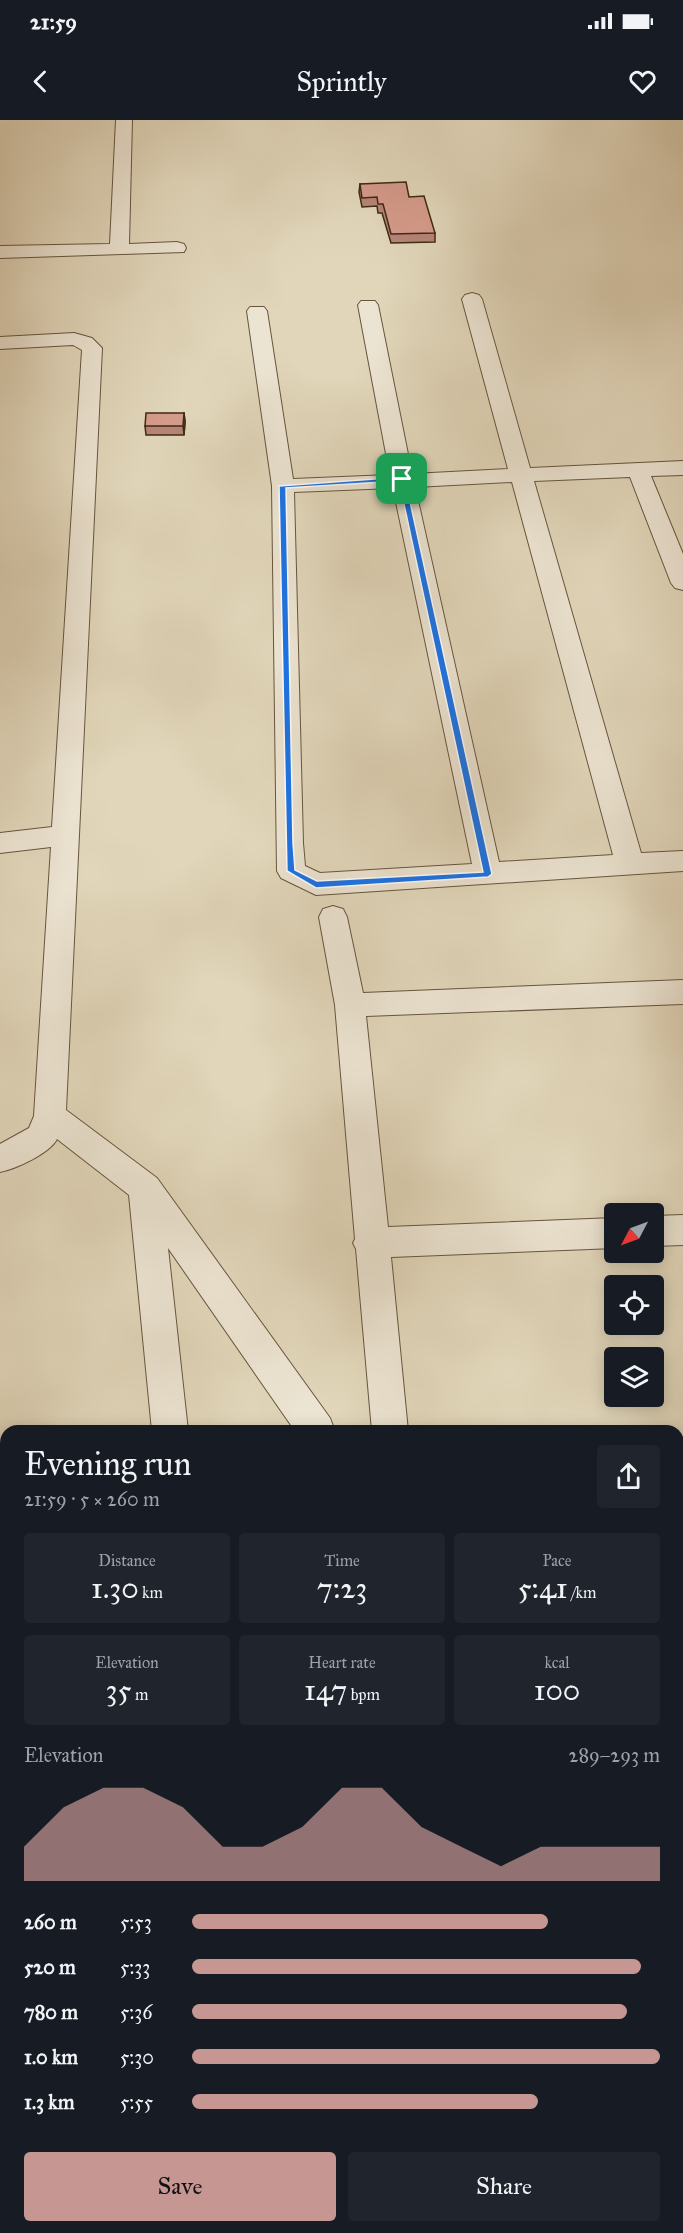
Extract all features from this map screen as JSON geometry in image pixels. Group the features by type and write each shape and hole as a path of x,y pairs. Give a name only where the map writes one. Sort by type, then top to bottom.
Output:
{"street":[{"path":"119,250 124,120"},
{"path":"0,252 177,248"},
{"path":"472,299 630,865"},
{"path":"368,305 402,479 488,874"},
{"path":"258,310 283,486 288,831 291,871 316,884 683,861"},
{"path":"0,343 74,339 86,342 92,348 50,1116 42,1137 0,1158"},
{"path":"283,486 683,468"},
{"path":"638,470 683,583"},
{"path":"0,843 64,836"},
{"path":"333,917 350,1005 370,1244 389,1425"},
{"path":"350,1005 683,992"},
{"path":"50,1116 145,1188 313,1425"},
{"path":"145,1188 169,1425"},
{"path":"664,1231 683,1230"},
{"path":"370,1244 604,1233"}],"building":[{"path":"406,182 409,197 424,196 435,233 391,234 383,204 378,204 377,197 362,198 360,184"},
{"path":"146,413 184,413 183,426 145,426"}],"route":[{"path":"402,479 488,874 316,884 291,871 283,486 402,479"}]}
